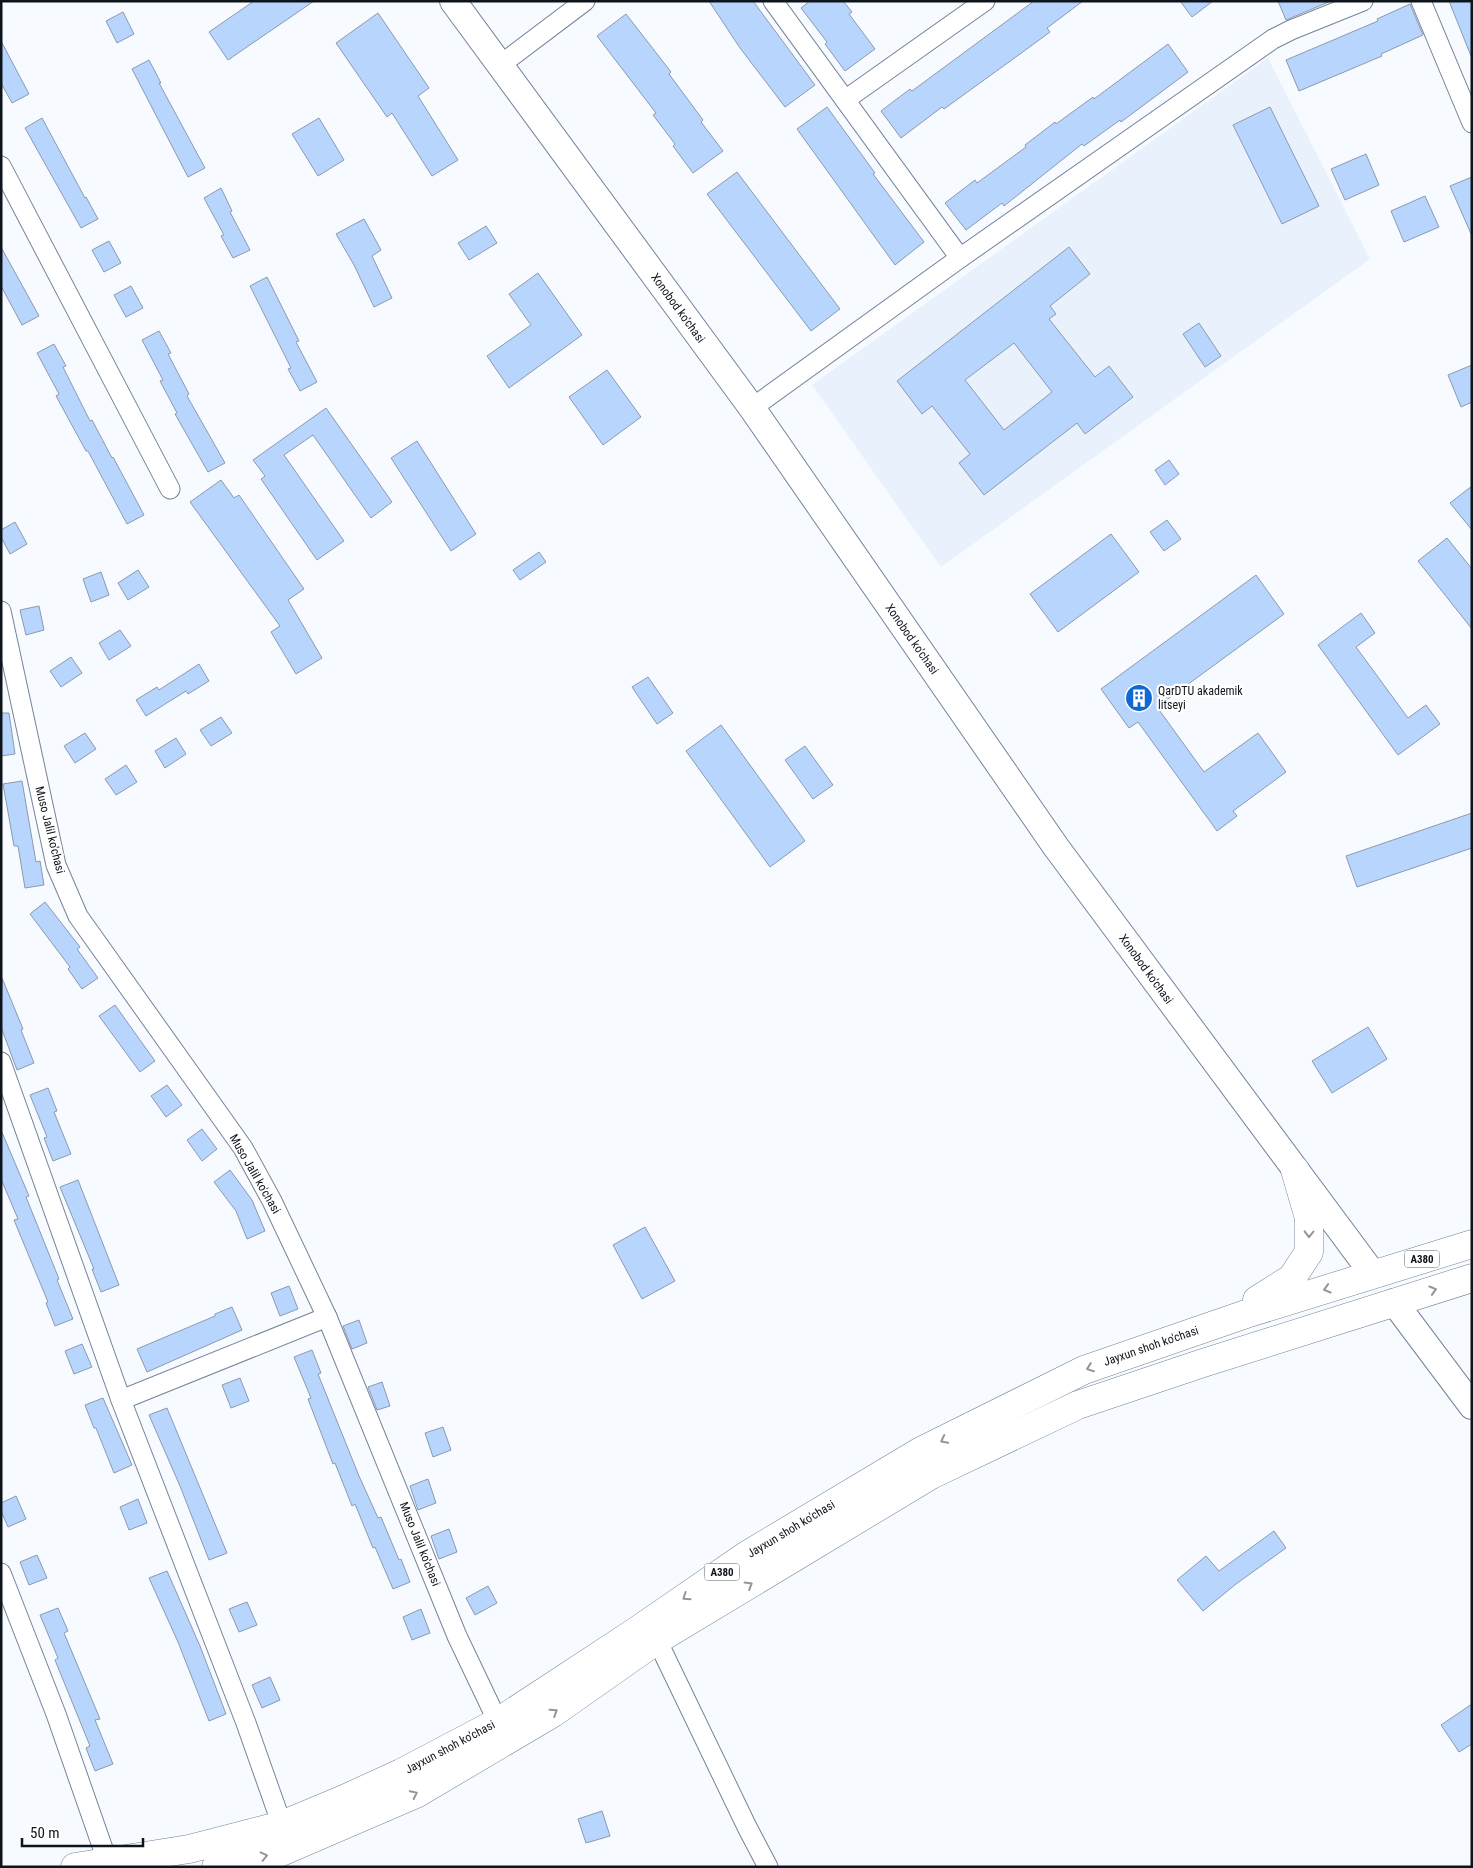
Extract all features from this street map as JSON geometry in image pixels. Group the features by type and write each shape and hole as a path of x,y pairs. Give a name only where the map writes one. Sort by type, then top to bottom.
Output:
{"highway":[{"path":"1184,1334 1263,1297 1292,1278 1309,1252 1309,1218 1295,1170"},
{"name":"Jayxun shoh ko'chasi","path":"75,1867 188,1849 282,1825 342,1800 401,1773 498,1722 747,1555 921,1451 1084,1370 1184,1334 1472,1244"},
{"name":"Jayxun shoh ko'chasi","path":"216,1867 279,1853 416,1794 553,1713 657,1640 931,1475 1078,1405 1200,1364 1472,1278"}],"main road":[{"name":"Xonobod ko'chasi","path":"453,1 752,408 1056,847 1373,1274"},
{"path":"1394,1302 1472,1406"}],"street":[{"path":"499,66 585,1"},
{"path":"773,1 960,258"},
{"path":"845,100 985,1"},
{"path":"752,408 960,258 1273,39 1363,1"},
{"path":"1421,1 1472,123"},
{"path":"1,166 170,489"},
{"name":"Muso Jalil ko'chasi","path":"1,611 56,864 78,916 243,1148 272,1201 327,1316 457,1636 498,1722"},
{"path":"1,1062 121,1400 246,1724 282,1825"},
{"path":"121,1400 327,1316"},
{"path":"1,1573 56,1714 108,1863"},
{"path":"657,1640 768,1867"}],"shaded area":[{"path":"1268,58 1370,259 941,567 812,385"}],"building":[{"path":"254,1 314,1 228,60 209,32"},
{"path":"709,1 753,1 815,85 785,107 740,48"},
{"path":"810,1 843,1 852,12 849,14 875,49 845,71 825,44 827,42 801,8"},
{"path":"1034,1 1083,1 1047,28 1050,32 901,138 881,111 910,89 912,91"},
{"path":"1180,1 1213,1 1192,17"},
{"path":"1278,1 1331,1 1286,20"},
{"path":"1449,1 1472,1 1472,56 1471,56"},
{"path":"1410,4 1423,35 1381,54 1382,56 1299,91 1286,60 1378,21 1377,19"},
{"path":"123,12 134,34 117,43 106,21"},
{"path":"378,13 429,88 418,96 458,160 432,176 392,113 387,117 336,43"},
{"path":"626,14 671,72 669,74 723,151 693,173 673,146 675,144 653,115 656,113 597,36"},
{"path":"1,41 29,94 12,103 1,83"},
{"path":"1168,44 1188,72 1121,122 1120,120 1084,146 1082,144 1004,206 1002,203 966,230 945,203 975,180 977,183 1026,147 1025,145 1055,122 1056,124 1093,97 1094,99"},
{"path":"149,60 161,83 159,83 205,168 188,177 132,69"},
{"path":"827,107 875,173 873,174 924,242 895,265 797,129"},
{"path":"1270,107 1319,206 1282,224 1233,125"},
{"path":"42,118 98,219 81,228 25,128"},
{"path":"319,118 344,160 318,176 292,134"},
{"path":"1366,154 1379,185 1345,200 1331,169"},
{"path":"737,172 840,309 811,331 707,194"},
{"path":"1472,177 1472,236 1450,186"},
{"path":"221,188 232,211 230,212 250,250 233,258 221,236 224,235 204,198"},
{"path":"1425,196 1439,227 1404,242 1391,211"},
{"path":"364,219 381,250 372,256 392,298 374,307 354,265 336,234"},
{"path":"486,226 497,243 469,260 458,243"},
{"path":"109,241 121,263 104,272 92,250"},
{"path":"1,247 39,316 22,325 1,286"},
{"path":"1069,247 1090,274 1050,306 1056,314 1049,319 1095,377 1109,366 1133,397 1085,434 1077,423 984,495 959,463 970,454 932,406 922,414 897,381","holes":["1014,343 1052,392 1004,430 965,380"]},
{"path":"538,273 582,335 509,388 487,356 531,325 509,294"},
{"path":"267,277 299,341 296,342 317,382 300,391 288,369 291,368 250,286"},
{"path":"131,286 143,308 126,317 114,295"},
{"path":"1199,323 1221,356 1205,367 1183,334"},
{"path":"159,331 171,353 168,354 189,394 187,396 225,463 208,472 175,414 177,413 160,381 163,380 142,340"},
{"path":"54,344 66,366 63,367 90,421 92,420 144,515 127,524 56,396 59,394 37,353"},
{"path":"1472,365 1472,402 1461,407 1448,375"},
{"path":"607,370 641,417 603,445 569,397"},
{"path":"326,408 392,502 371,518 313,435 284,455 344,541 317,560 261,479 265,476 253,460"},
{"path":"417,441 476,534 451,551 391,458"},
{"path":"1169,460 1179,474 1165,485 1155,470"},
{"path":"221,480 234,498 239,495 304,589 288,600 322,658 296,674 271,632 280,626 190,502"},
{"path":"1472,486 1472,530 1450,503"},
{"path":"1167,520 1181,539 1164,551 1150,532"},
{"path":"15,522 27,544 10,554 1,537 1,530"},
{"path":"1111,534 1139,572 1058,632 1030,594"},
{"path":"1447,538 1472,569 1472,629 1418,561"},
{"path":"539,552 546,562 520,580 513,570"},
{"path":"138,570 149,587 128,600 118,583"},
{"path":"101,572 109,595 91,602 83,579"},
{"name":"QarDTU akademik litseyi","path":"1256,575 1284,614 1157,707 1204,772 1258,733 1286,772 1233,811 1237,816 1217,831 1138,722 1129,728 1101,689"},
{"path":"39,606 44,630 26,635 20,610"},
{"path":"1361,613 1375,633 1356,647 1408,718 1426,705 1440,724 1398,755 1318,645"},
{"path":"120,630 131,646 109,660 99,643"},
{"path":"71,657 82,673 61,687 50,671"},
{"path":"199,664 209,681 188,694 186,691 146,716 136,700 157,687 159,690"},
{"path":"648,677 673,713 657,724 632,687"},
{"path":"1,713 9,713 15,754 1,756"},
{"path":"221,717 232,733 211,746 200,730"},
{"path":"721,725 805,841 770,867 686,751"},
{"path":"85,733 96,749 75,763 64,746"},
{"path":"176,738 186,754 165,768 155,751"},
{"path":"805,746 833,785 813,799 785,760"},
{"path":"126,765 137,782 116,795 105,779"},
{"path":"22,781 36,862 40,861 44,885 25,888 18,846 14,846 3,784"},
{"path":"1472,813 1472,848 1357,887 1346,856"},
{"path":"45,902 80,947 77,949 98,978 82,989 68,969 70,967 30,914"},
{"path":"2,978 23,1029 21,1030 34,1063 17,1070 1,1027"},
{"path":"115,1005 155,1061 140,1072 99,1016"},
{"path":"1368,1027 1387,1059 1332,1093 1312,1061"},
{"path":"167,1085 182,1105 166,1117 151,1096"},
{"path":"48,1088 57,1111 54,1112 71,1154 53,1161 44,1138 47,1137 30,1095"},
{"path":"202,1129 217,1149 202,1161 187,1140"},
{"path":"1,1130 29,1196 26,1197 73,1319 55,1326 46,1303 48,1302 14,1220 18,1219 1,1179"},
{"path":"230,1170 252,1200 265,1231 247,1239 236,1211 214,1182"},
{"path":"78,1180 119,1285 101,1292 92,1269 94,1269 60,1187"},
{"path":"645,1227 675,1281 642,1299 613,1245"},
{"path":"289,1286 298,1309 280,1316 271,1293"},
{"path":"232,1307 242,1330 147,1372 137,1349"},
{"path":"359,1320 367,1343 352,1349 343,1326"},
{"path":"82,1344 92,1367 74,1374 65,1351"},
{"path":"312,1350 321,1373 318,1374 359,1476 378,1518 381,1517 410,1582 393,1589 375,1547 373,1548 355,1504 352,1506 335,1463 333,1464 308,1399 311,1398 294,1357"},
{"path":"240,1378 249,1401 231,1408 222,1385"},
{"path":"382,1382 390,1406 377,1410 368,1387"},
{"path":"103,1398 132,1465 114,1473 85,1405"},
{"path":"167,1408 227,1553 209,1560 149,1415"},
{"path":"443,1427 451,1450 433,1457 425,1433"},
{"path":"428,1479 436,1503 418,1510 410,1486"},
{"path":"16,1496 26,1519 8,1527 1,1511 1,1503"},
{"path":"138,1499 147,1523 129,1530 120,1507"},
{"path":"449,1529 457,1552 439,1559 431,1536"},
{"path":"1274,1531 1286,1548 1236,1584 1203,1611 1177,1580 1206,1556 1219,1571"},
{"path":"37,1555 47,1578 29,1585 20,1562"},
{"path":"167,1571 200,1646 226,1714 209,1721 178,1642 149,1578"},
{"path":"488,1586 497,1603 475,1615 466,1598"},
{"path":"247,1602 257,1625 239,1632 229,1609"},
{"path":"58,1608 68,1631 64,1633 100,1719 95,1720 113,1764 95,1771 86,1748 90,1746 55,1660 58,1658 40,1615"},
{"path":"421,1609 430,1633 412,1640 403,1617"},
{"path":"270,1677 280,1700 262,1708 252,1685"},
{"path":"1472,1704 1472,1744 1459,1752 1441,1725"},
{"path":"602,1811 610,1836 586,1843 578,1819"}],"place":[{"name":"QarDTU akademik litseyi","path":"1139,698"}]}
